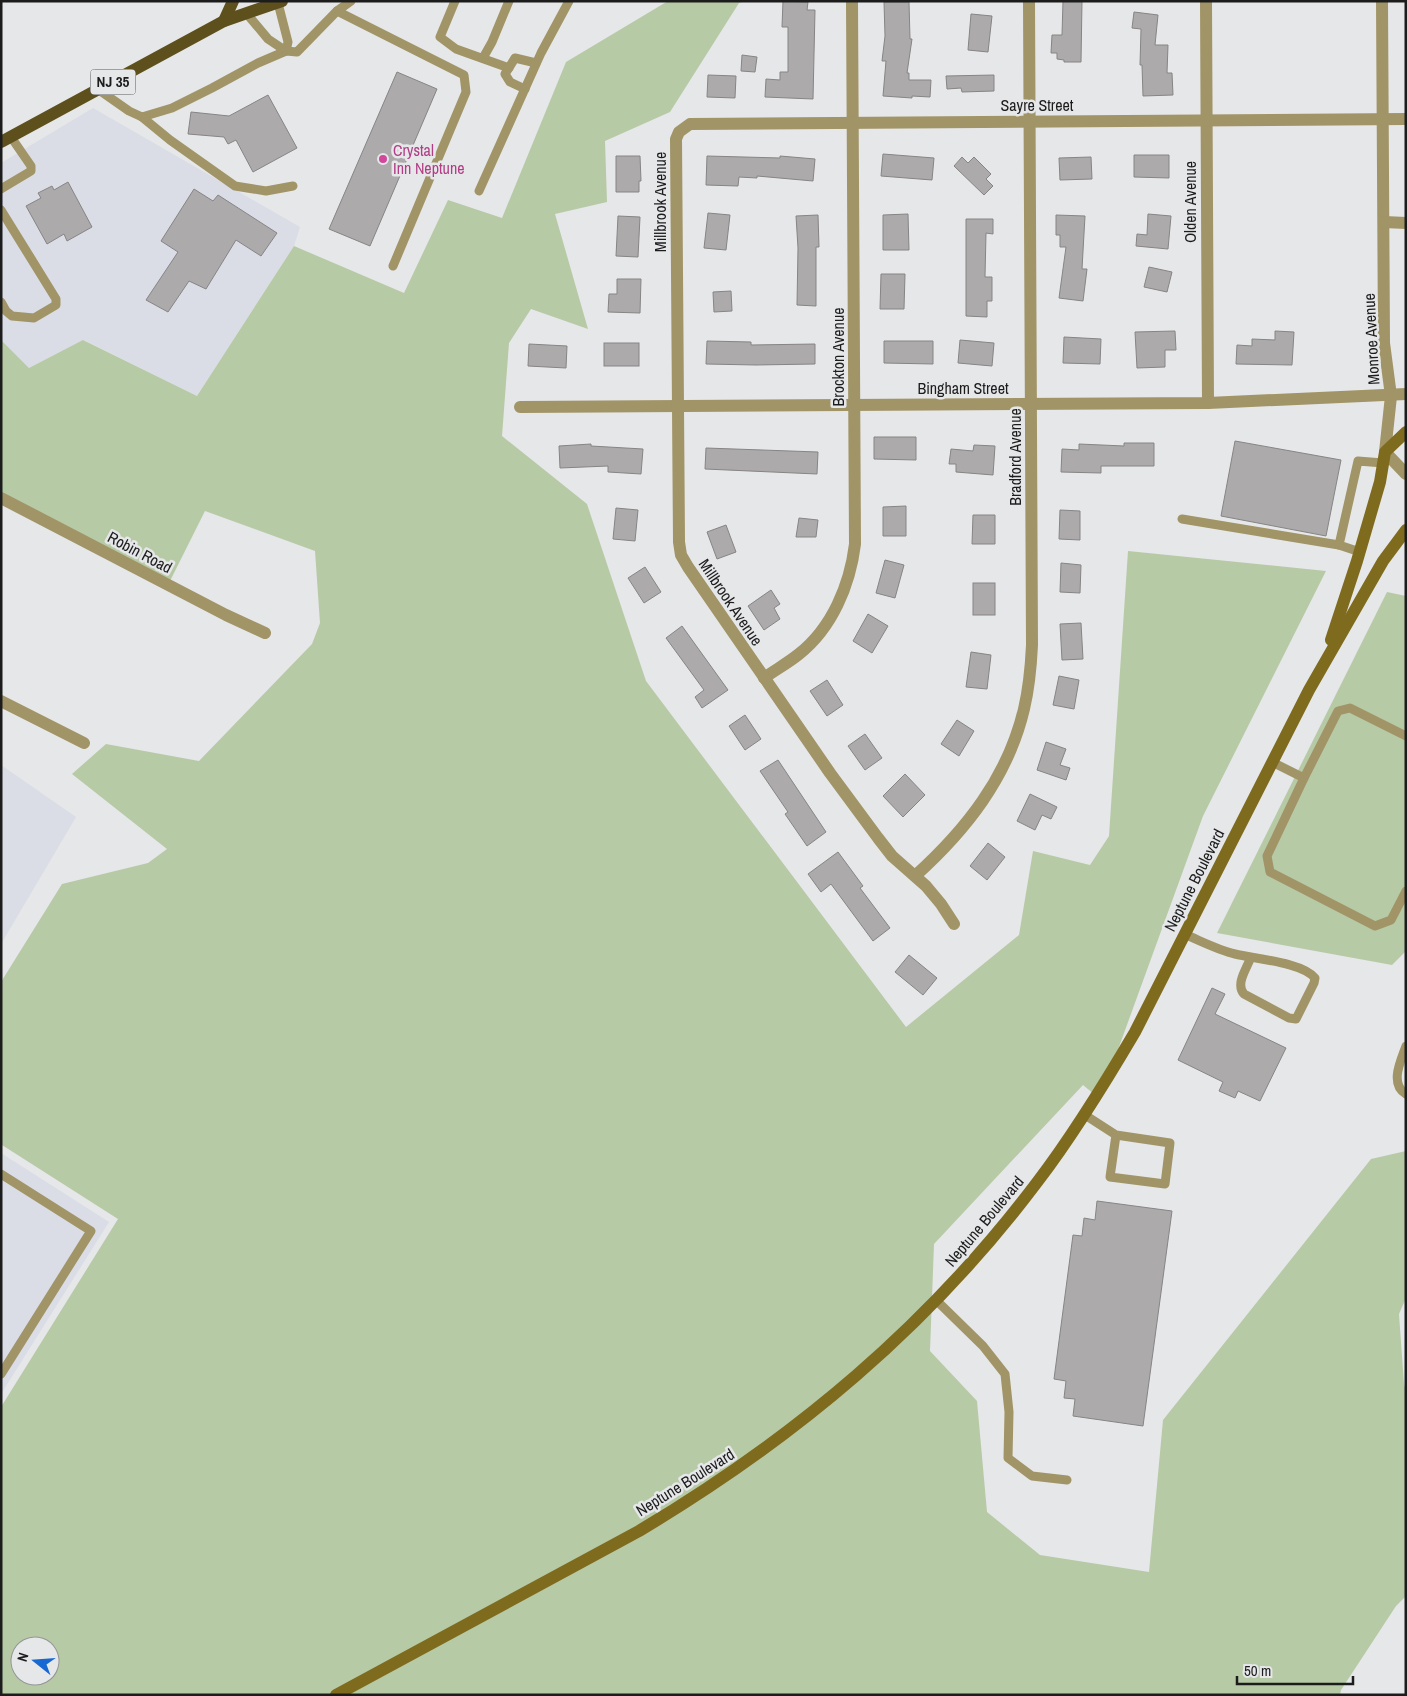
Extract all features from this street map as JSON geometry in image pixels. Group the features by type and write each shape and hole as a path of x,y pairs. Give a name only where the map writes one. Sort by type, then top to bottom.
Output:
{"main road":[{"path":"224,21 233,1"},
{"name":"NJ 35","path":"6,140 224,21 280,2"}],"street":[{"name":"Brockton Avenue","path":"764,678 799,654 811,643 833,613 846,585 855,544 852,1"},
{"name":"Bradford Avenue","path":"915,876 962,830 985,799 1009,753 1024,709 1030,677 1032,645 1029,1"},
{"name":"Olden Avenue","path":"1206,1 1208,403"},
{"name":"Monroe Avenue","path":"1323,666 1360,552 1380,482 1391,396 1384,343 1382,1"},
{"name":"Sayre Street","path":"676,139 679,132 690,124 1406,119"},
{"name":"Millbrook Avenue","path":"676,139 679,542 682,555 688,567 764,678 878,838 892,856 926,886 954,924"},
{"path":"1384,222 1406,223"},
{"name":"Bingham Street","path":"520,407 1208,403 1406,394"},
{"path":"1406,432 1384,457 1406,474"},
{"name":"Robin Road","path":"1,498 217,611 265,633"},
{"name":"Neptune Boulevard","path":"336,1695 639,1530 717,1482 766,1448 849,1382 885,1351 937,1301 1009,1220 1085,1115 1135,1032 1272,762 1323,666 1383,561 1406,530"},
{"path":"1,701 84,744"}],"lane":[{"path":"142,117 172,108 258,63 286,51 297,52 337,11 351,1"},
{"path":"455,1 440,37 456,49 509,68"},
{"path":"483,58 492,42 509,1"},
{"path":"479,191 536,63 569,1"},
{"path":"280,2 288,42 286,51"},
{"path":"337,11 464,75 466,92 393,266"},
{"path":"246,14 268,39 286,51"},
{"path":"525,88 510,82 505,74 515,58 536,63"},
{"path":"99,90 129,111 142,117 170,140 235,186 266,191 293,186"},
{"path":"1,189 31,171 31,166 6,140"},
{"path":"1,210 56,299 56,305 34,318 12,316 6,312 1,302"},
{"path":"1339,545 1358,461 1384,457"},
{"path":"1182,519 1339,545 1360,552"},
{"path":"1406,736 1350,708 1338,711 1267,856 1270,872 1375,926 1391,920 1406,890"},
{"path":"1272,762 1304,778"},
{"path":"1184,934 1234,954 1251,957 1296,967 1312,974 1315,978 1296,1019 1289,1018 1241,991 1241,982 1251,957"},
{"path":"1406,1046 1397,1074 1397,1083 1402,1092 1406,1094"},
{"path":"1085,1115 1116,1135 1170,1143 1165,1184 1110,1176 1116,1135"},
{"path":"1,1174 92,1231 1,1374"},
{"path":"937,1301 983,1346 1005,1374 1009,1412 1008,1458 1032,1476 1067,1480"}],"shaded area":[{"path":"93,108 300,227 294,246 197,396 84,340 29,368 1,340 1,163"},
{"path":"1,765 76,817 1,944"},
{"path":"1,1153 109,1222 1,1394"}],"green space":[{"path":"668,1 745,1 739,3 670,112 605,141 607,202 555,214 588,329 531,309 509,343 502,436 587,504 646,681 906,1027 1019,935 1033,851 1090,865 1109,836 1128,551 1326,571 1203,816 1100,1099 1083,1085 934,1244 930,1351 977,1401 987,1512 1040,1555 1149,1572 1163,1420 1371,1159 1406,1151 1406,1298 1399,1314 1406,1392 1406,1596 1396,1606 1341,1690 1340,1695 1,1695 1,1407 118,1219 2,1145 1,982 62,884 148,863 167,849 72,774 106,744 199,761 312,644 320,623 315,551 205,511 168,585 1,503 1,340 29,368 83,340 197,396 294,246 404,293 448,200 502,218 566,62"},
{"path":"1387,592 1406,596 1406,951 1392,965 1217,933"}],"building":[{"path":"783,1 808,2 807,10 815,10 813,99 765,97 766,79 780,80 780,72 788,72 788,27 782,27"},
{"path":"1063,1 1082,1 1081,62 1064,62 1064,60 1057,59 1057,53 1051,53 1052,35 1062,35"},
{"path":"884,2 909,2 910,39 912,39 907,73 909,73 909,80 931,80 930,97 883,96 886,61 882,61 885,36"},
{"path":"1134,12 1158,15 1155,45 1168,45 1167,73 1172,73 1173,95 1143,96 1142,65 1140,65 1141,29 1132,28"},
{"path":"971,14 992,16 988,52 968,50"},
{"path":"742,55 757,57 755,72 741,71"},
{"name":"Crystal Inn Neptune","path":"397,72 437,89 370,246 329,229"},
{"path":"708,75 736,76 735,98 707,97"},
{"path":"994,75 994,91 962,92 961,88 947,89 946,76"},
{"path":"268,95 297,148 253,172 236,140 228,144 224,137 188,134 191,112 229,116"},
{"path":"883,154 934,158 932,180 881,176"},
{"path":"1134,155 1169,155 1169,178 1134,177"},
{"path":"616,156 640,156 641,181 639,181 639,192 616,192"},
{"path":"707,156 780,158 780,156 815,159 813,181 757,176 757,178 739,177 738,186 706,185"},
{"path":"962,157 968,163 974,157 991,174 986,179 993,186 984,195 954,166"},
{"path":"1091,157 1092,179 1060,180 1059,158"},
{"path":"68,182 92,227 67,241 64,234 47,244 26,206 41,198 38,193 52,186 54,190"},
{"path":"194,189 213,201 218,195 277,233 261,256 236,240 206,289 189,281 168,312 146,300 178,252 161,241"},
{"path":"708,213 730,215 726,250 704,248"},
{"path":"908,214 909,250 883,250 883,215"},
{"path":"1148,214 1171,216 1168,249 1136,246 1137,234 1147,235"},
{"path":"818,215 819,247 816,247 816,306 797,305 798,248 796,216"},
{"path":"1056,215 1085,216 1082,269 1087,269 1083,301 1059,298 1066,247 1060,247 1060,235 1056,235"},
{"path":"618,216 640,217 638,257 616,256"},
{"path":"966,219 993,219 993,234 986,233 985,277 992,277 992,301 987,301 987,317 966,316"},
{"path":"1149,267 1172,272 1167,292 1144,287"},
{"path":"881,274 905,274 904,309 880,309"},
{"path":"617,279 641,279 640,313 608,312 609,294 617,294"},
{"path":"731,291 732,311 714,312 713,292"},
{"path":"1175,331 1176,350 1165,350 1165,367 1137,368 1135,332"},
{"path":"1275,331 1294,332 1292,365 1236,364 1237,345 1252,346 1252,339 1275,340"},
{"path":"1064,337 1101,339 1100,364 1063,363"},
{"path":"960,340 994,343 992,366 958,363"},
{"path":"707,341 751,342 751,345 815,344 815,364 706,364"},
{"path":"884,341 933,341 933,364 884,363"},
{"path":"604,343 639,343 639,366 604,366"},
{"path":"529,344 567,346 566,368 528,366"},
{"path":"874,437 916,437 916,460 874,459"},
{"path":"1235,441 1341,460 1326,536 1221,516"},
{"path":"1124,443 1154,443 1154,466 1101,466 1101,473 1061,472 1062,449 1079,450 1079,444 1124,446"},
{"path":"591,444 591,446 643,449 641,474 608,472 608,466 560,468 559,446"},
{"path":"974,445 995,446 993,475 956,472 956,464 949,464 951,449 973,451"},
{"path":"706,448 818,452 817,474 705,469"},
{"path":"906,506 906,536 883,536 883,507"},
{"path":"616,508 638,510 635,541 613,539"},
{"path":"1060,510 1080,511 1080,540 1059,539"},
{"path":"973,515 995,515 995,544 972,544"},
{"path":"799,518 818,520 816,537 796,537"},
{"path":"726,525 736,552 717,559 707,532"},
{"path":"885,560 904,565 895,598 876,593"},
{"path":"1061,563 1081,565 1080,593 1060,592"},
{"path":"645,567 661,592 644,603 628,578"},
{"path":"973,583 995,583 995,615 973,615"},
{"path":"771,590 780,604 774,608 780,619 764,630 748,606"},
{"path":"868,614 888,626 872,653 853,641"},
{"path":"1081,623 1083,659 1062,660 1060,624"},
{"path":"682,626 728,690 702,708 695,697 704,690 666,638"},
{"path":"971,652 991,655 987,689 966,687"},
{"path":"1059,676 1079,680 1074,709 1053,705"},
{"path":"827,680 843,705 827,716 810,691"},
{"path":"745,715 761,739 745,750 729,726"},
{"path":"957,720 974,731 959,756 941,744"},
{"path":"865,734 882,758 865,770 848,746"},
{"path":"1046,742 1066,749 1060,765 1070,768 1066,780 1037,770"},
{"path":"778,760 826,832 807,846 785,814 788,812 760,771"},
{"path":"905,774 925,795 903,817 883,796"},
{"path":"1030,794 1057,807 1051,819 1042,815 1035,830 1017,821"},
{"path":"988,843 1005,857 987,880 970,866"},
{"path":"838,852 863,886 860,888 890,928 873,941 831,884 821,892 808,874"},
{"path":"909,955 937,978 923,995 895,972"},
{"path":"1212,988 1225,994 1215,1014 1286,1048 1260,1101 1238,1091 1235,1098 1219,1091 1223,1082 1178,1060"},
{"path":"1097,1201 1172,1211 1143,1426 1073,1416 1075,1399 1064,1398 1066,1381 1054,1379 1073,1235 1082,1236 1084,1218 1095,1220"}],"place":[{"name":"Crystal Inn Neptune","path":"383,159"}]}
